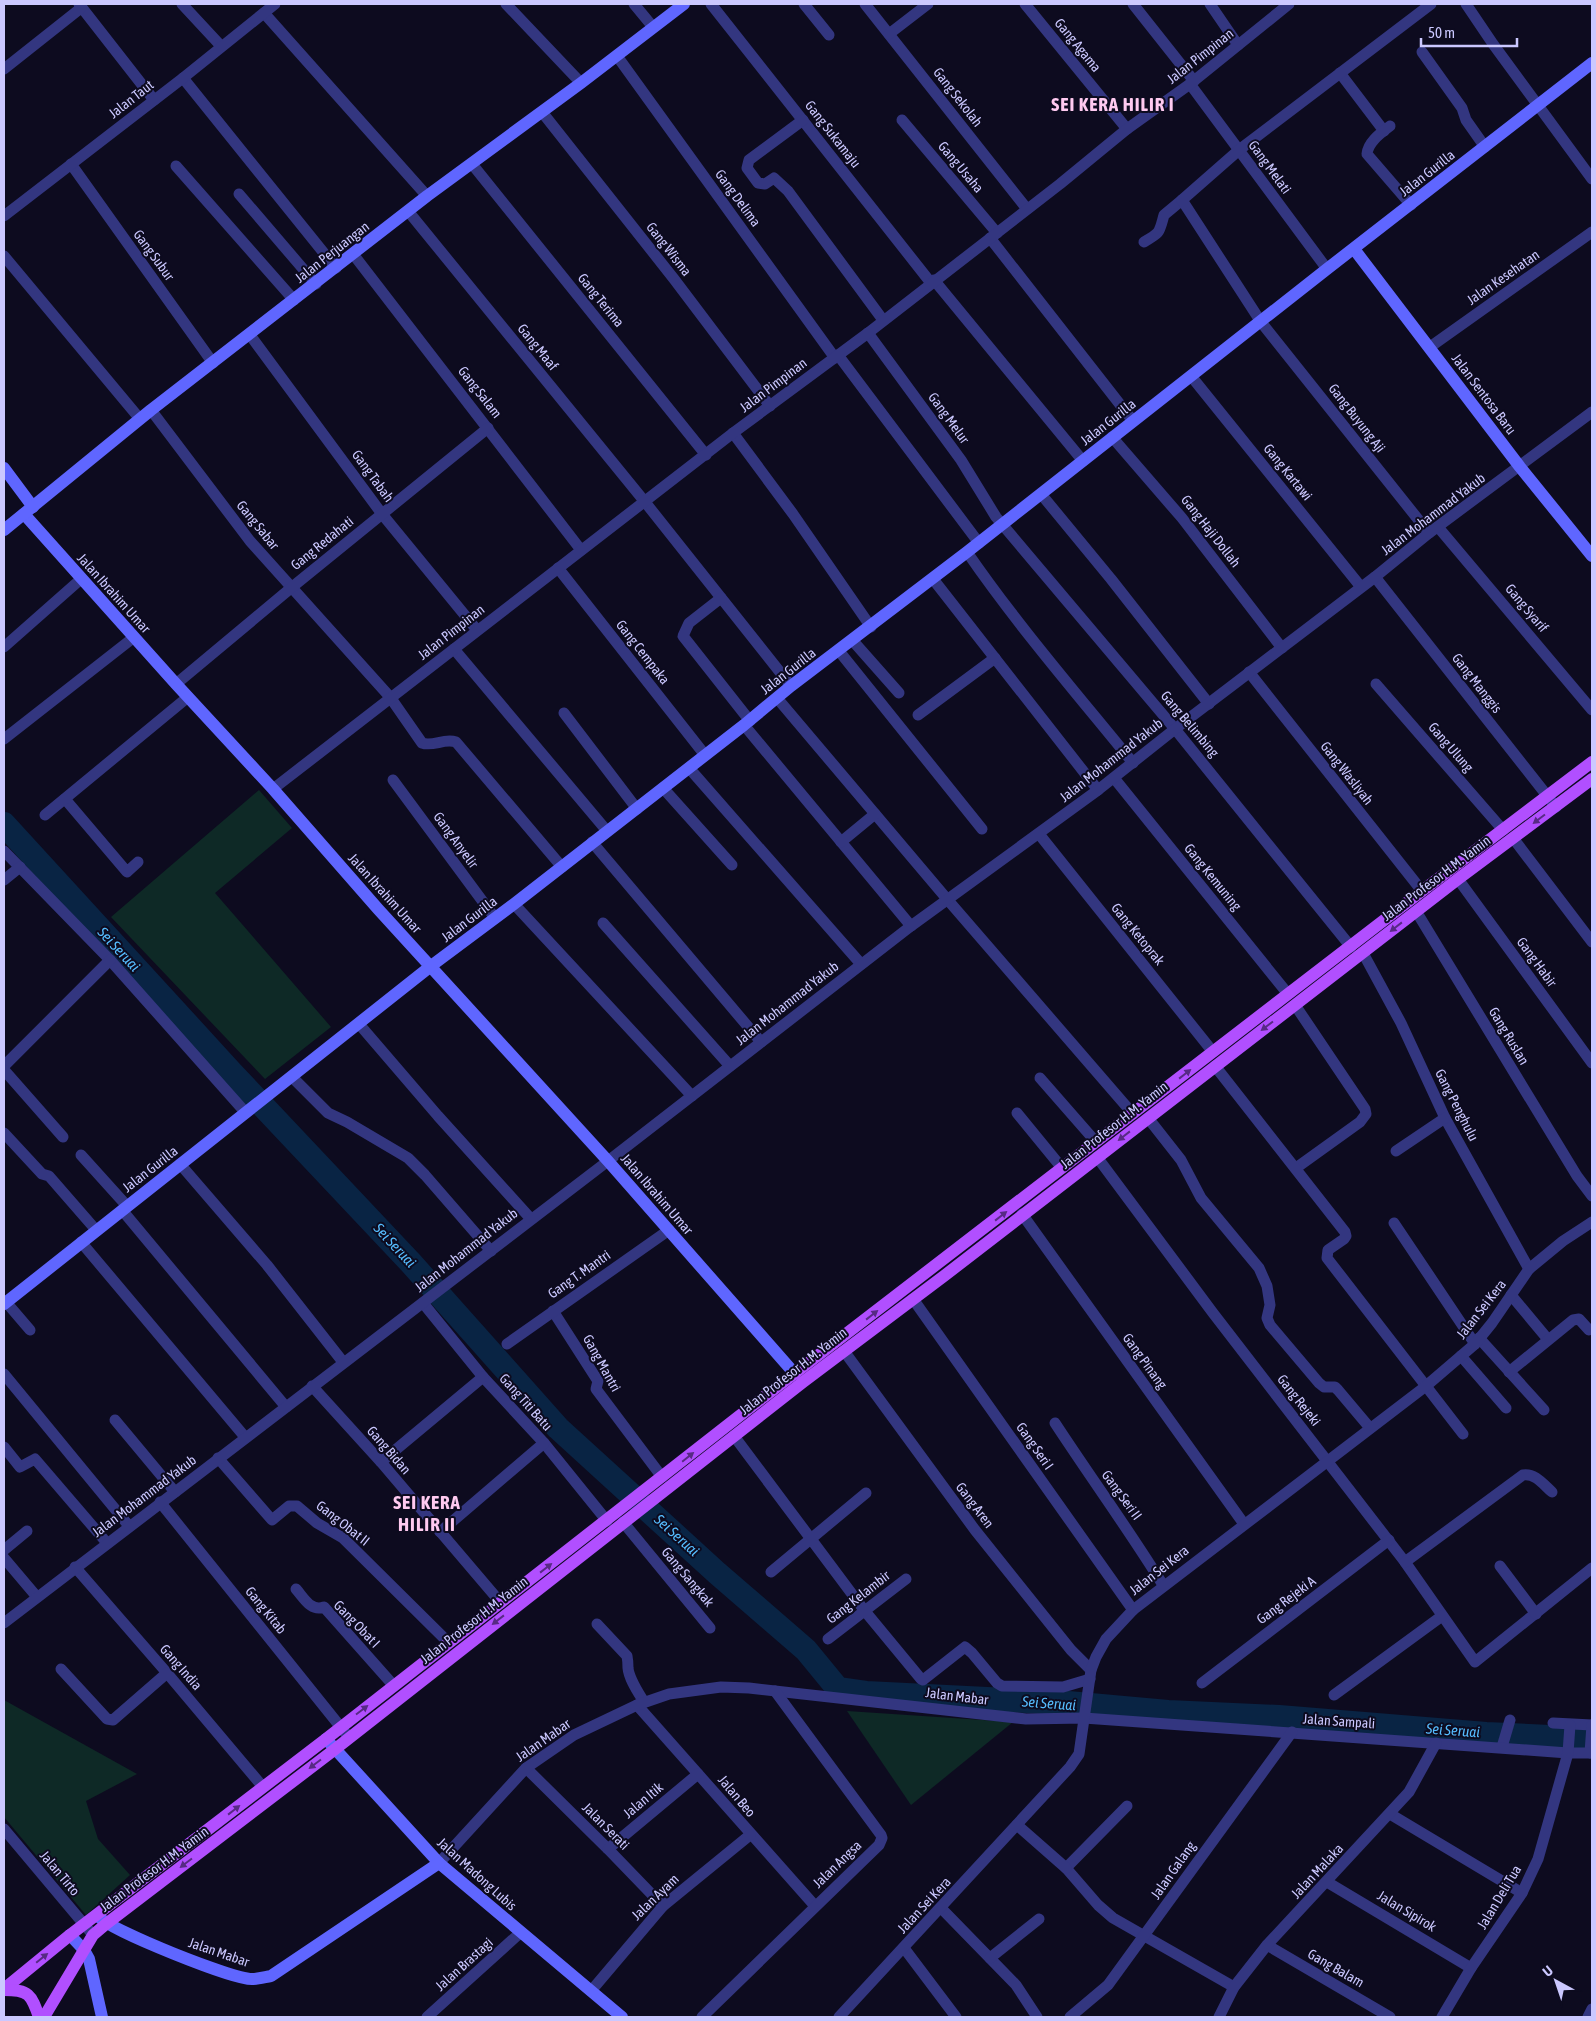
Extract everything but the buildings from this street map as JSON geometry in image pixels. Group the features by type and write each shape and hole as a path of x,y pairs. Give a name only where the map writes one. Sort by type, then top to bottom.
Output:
{"main road":[{"name":"Jalan Profesor H.M. Yamin","path":"653,1492 662,1477 799,1378 844,1351 1097,1158 1215,1066 1351,946 1592,762"},
{"name":"Jalan Profesor H.M. Yamin","path":"4,1990 84,1925 101,1920 334,1750 653,1492 734,1436 799,1378 935,1266 1213,1052 1362,953 1592,779"},
{"path":"935,1266 944,1276"},
{"name":"Jalan Profesor H.M. Yamin","path":"44,2017 101,1920 263,1787 340,1727 607,1521 627,1514"},
{"path":"4,1990 19,1990 28,1994 39,2017"}],"street":[{"path":"182,4 221,46"},
{"name":"Jalan Taut","path":"4,216 275,4"},
{"path":"506,4 581,83"},
{"path":"634,4 653,28"},
{"name":"Jalan Perjuangan","path":"4,530 151,410 316,284 427,196 581,83 684,4"},
{"name":"Gang Sukamaju","path":"712,4 933,281 1083,461"},
{"path":"804,4 829,35"},
{"name":"Gang Sekolah","path":"865,4 1027,209"},
{"path":"889,34 928,4"},
{"name":"Gang Agama","path":"1025,4 1127,129"},
{"name":"Gang Melati","path":"1132,4 1192,82 1239,150 1327,269"},
{"path":"1210,4 1238,45"},
{"name":"Jalan Pimpinan","path":"273,789 733,433 837,357 933,281 994,236 1127,129 1192,82 1289,4"},
{"path":"1144,242 1162,228 1164,215 1239,150 1431,4"},
{"path":"1466,4 1592,179"},
{"path":"4,69 80,6 154,100"},
{"path":"264,12 427,196"},
{"path":"1422,52 1462,108 1473,131 1485,147"},
{"name":"Gang Delima","path":"617,56 837,357 979,543"},
{"name":"Jalan Gurilla","path":"5,1303 431,966 637,809 791,686 933,579 1592,63"},
{"path":"1340,73 1387,128 1370,146 1368,154 1411,205"},
{"path":"182,78 336,268"},
{"name":"Gang Wisma","path":"542,112 674,279 770,406"},
{"path":"803,120 749,160 747,168 758,183 765,184 774,178 788,191 883,320"},
{"name":"Gang Usaha","path":"902,120 994,236 1133,421"},
{"name":"Gang Subur","path":"71,164 213,363"},
{"name":"Gang Terima","path":"472,164 706,455"},
{"path":"176,166 294,300"},
{"path":"239,194 316,284"},
{"name":"Gang Buyung Aji","path":"1182,200 1261,322 1434,530"},
{"name":"Gang Maaf","path":"408,211 645,502 791,686"},
{"name":"Jalan Kesehatan","path":"1430,347 1592,232"},
{"name":"Jalan Sentosa Baru","path":"1354,249 1520,467 1592,556"},
{"name":"Gang Salam","path":"354,254 581,550"},
{"path":"4,256 140,419"},
{"name":"Gang Melur","path":"868,333 961,460 990,508 1003,524"},
{"name":"Gang Tabah","path":"250,335 382,514 477,630"},
{"name":"Gang Kartawi","path":"1191,376 1360,587"},
{"name":"Gang Sabar","path":"151,410 250,541 390,697 422,743 429,744 450,740 456,742 562,867"},
{"name":"Jalan Mohammad Yakub","path":"4,1623 343,1362 491,1251 861,964 1133,764 1175,729 1434,530 1592,412"},
{"name":"Gang Redahati","path":"176,684 488,428"},
{"path":"733,433 871,627"},
{"name":"Gang Haji Dollah","path":"1112,437 1182,518 1282,648"},
{"name":"Jalan Ibrahim Umar","path":"4,468 29,511 81,579 608,1161 799,1378"},
{"path":"1041,494 1111,579 1209,704"},
{"name":"Gang Belimbing","path":"1003,524 1175,729 1351,946"},
{"name":"Gang Syarif","path":"1434,530 1592,710"},
{"path":"967,552 1011,612 1133,764"},
{"name":"Gang Cempaka","path":"558,568 705,755"},
{"name":"Gang Manggis","path":"1375,577 1556,807"},
{"path":"4,646 81,579"},
{"path":"933,579 1098,790"},
{"path":"721,598 689,623 684,636 747,723 841,842 911,926"},
{"path":"4,739 134,638"},
{"path":"853,641 899,693"},
{"path":"454,649 608,831"},
{"path":"839,651 982,829"},
{"path":"918,715 995,658"},
{"name":"Gang Wasliyah","path":"1249,672 1422,891"},
{"name":"Gang Ulung","path":"1376,684 1503,830"},
{"path":"45,815 188,697"},
{"path":"777,698 947,899 1133,1114"},
{"path":"564,713 637,809"},
{"path":"689,768 861,964"},
{"name":"Gang Kemuning","path":"1114,778 1292,999 1364,1109 1366,1114 1360,1122 1296,1168"},
{"name":"Gang Anyelir","path":"393,780 495,918"},
{"path":"663,788 732,865"},
{"path":"65,798 127,872 138,862"},
{"path":"841,842 876,814"},
{"name":"Gang Ketoprak","path":"1039,834 1213,1052"},
{"path":"1513,838 1592,942"},
{"path":"592,842 761,1042"},
{"path":"4,851 110,960 250,1110"},
{"path":"4,880 20,867"},
{"name":"Gang Habir","path":"1458,879 1592,1063"},
{"path":"514,904 692,1096"},
{"name":"Gang Ruslan","path":"1416,911 1577,1176 1592,1196"},
{"path":"603,923 730,1066"},
{"name":"Gang Penghulu","path":"1362,953 1401,1023 1445,1118 1529,1268"},
{"path":"4,1066 110,960"},
{"path":"359,1024 438,1116 531,1219"},
{"path":"1215,1066 1346,1234 1344,1239 1328,1250 1327,1258 1463,1434"},
{"path":"4,1070 63,1137"},
{"path":"292,1077 328,1113 408,1158 491,1251"},
{"path":"1040,1078 1096,1142"},
{"path":"1016,1113 1062,1168"},
{"path":"1148,1118 1182,1160 1202,1198 1259,1268 1267,1286 1270,1305 1267,1318 1270,1325 1319,1383 1324,1387 1335,1387 1370,1428"},
{"path":"1396,1151 1445,1118"},
{"path":"4,1133 42,1174 49,1176 96,1230"},
{"path":"82,1155 286,1407"},
{"name":"Gang Rejeki","path":"1097,1158 1213,1313 1406,1562 1475,1662 1536,1614"},
{"path":"180,1164 267,1265 343,1362"},
{"name":"Gang Pinang","path":"1022,1214 1244,1524"},
{"path":"1394,1223 1477,1341 1510,1372 1544,1410"},
{"name":"Jalan Sei Kera","path":"839,2017 942,1908 1070,1767 1079,1754 1090,1678 1106,1639 1133,1610 1163,1585 1426,1386 1477,1341 1511,1296 1529,1268 1563,1241 1591,1224"},
{"name":"Gang T. Mantri","path":"507,1344 668,1230"},
{"path":"81,1242 245,1437"},
{"path":"1511,1296 1546,1337"},
{"name":"Gang Seri I","path":"913,1299 1133,1610"},
{"name":"Gang Titi Batu","path":"427,1300 484,1377 544,1444 607,1521"},
{"path":"5,1303 30,1330"},
{"name":"Gang Mantri","path":"553,1311 598,1381 596,1389 662,1477"},
{"path":"1510,1372 1572,1320 1579,1319 1589,1330"},
{"name":"Gang Aren","path":"844,1351 974,1530 1070,1650 1090,1678"},
{"path":"1461,1356 1506,1408"},
{"path":"4,1374 129,1526"},
{"path":"380,1462 484,1377"},
{"name":"Gang Bidan","path":"312,1386 501,1603"},
{"path":"115,1420 174,1492"},
{"name":"Gang Seri II","path":"1055,1424 1132,1534 1163,1585"},
{"path":"734,1436 864,1610 922,1680 965,1647 997,1683 1002,1686 1063,1687 1090,1678"},
{"path":"440,1532 544,1444"},
{"path":"4,1447 20,1467 35,1459 107,1543"},
{"name":"Gang Obat II","path":"218,1458 272,1520 289,1506 297,1506 317,1523 343,1538 449,1643"},
{"path":"1406,1562 1523,1475 1530,1475 1538,1479 1552,1492"},
{"path":"771,1572 866,1493"},
{"name":"Gang Kitab","path":"160,1502 349,1738"},
{"name":"Gang Sangkak","path":"627,1514 710,1628"},
{"path":"4,1550 27,1531"},
{"name":"Gang Rejeki A","path":"1202,1683 1389,1540"},
{"path":"4,1558 37,1597"},
{"path":"1500,1566 1536,1614 1592,1568"},
{"name":"Gang India","path":"75,1567 263,1787"},
{"name":"Gang Kelambir","path":"828,1640 906,1579"},
{"name":"Gang Obat I","path":"296,1589 312,1608 324,1607 394,1686"},
{"path":"1334,1695 1442,1616"},
{"name":"Jalan Beo","path":"597,1624 627,1656 628,1668 640,1703 750,1835 814,1906"},
{"path":"61,1669 107,1719 113,1720 167,1673"},
{"name":"Jalan Mabar","path":"101,1920 131,1936 232,1975 251,1979 271,1976 439,1863 526,1768 574,1735 640,1703 670,1694 721,1687 749,1688 1026,1718 1085,1716"},
{"name":"Jalan Angsa","path":"702,2017 814,1906 879,1845 882,1838 775,1691"},
{"name":"Jalan Sampali","path":"1085,1716 1436,1743 1503,1743 1591,1751"},
{"path":"1503,1743 1509,1722"},
{"path":"1553,1723 1570,1727 1592,1726 1591,1751"},
{"name":"Jalan Deli Tua","path":"1442,2017 1471,1968 1522,1893 1538,1859 1569,1749 1570,1727"},
{"name":"Jalan Galang","path":"1070,2017 1108,1985 1292,1732"},
{"name":"Jalan Madong Lubis","path":"326,1739 439,1863 622,2017"},
{"name":"Jalan Malaka","path":"1219,2017 1234,1987 1268,1945 1409,1792 1436,1743"},
{"name":"Jalan Serati","path":"526,1768 608,1848 663,1906"},
{"name":"Jalan Itik","path":"608,1848 698,1774"},
{"path":"1066,1868 1127,1806"},
{"path":"1390,1814 1522,1893"},
{"path":"1018,1824 1066,1868 1098,1905 1113,1918 1234,1987"},
{"name":"Jalan Tirto","path":"4,1829 93,1935"},
{"name":"Jalan Ayam","path":"590,1991 663,1906 750,1835"},
{"name":"Jalan Sipirok","path":"1327,1882 1471,1968"},
{"path":"942,1908 1016,1985 1037,2017"},
{"path":"990,1958 1039,1919"},
{"name":"Jalan Brastagi","path":"427,2017 520,1933"},
{"path":"70,1936 84,1950 88,1958 102,2017"},
{"name":"Gang Balam","path":"1268,1945 1390,2017"},
{"path":"904,1948 956,2017"}],"green space":[{"path":"259,790 292,828 215,893 331,1027 265,1079 111,917"},
{"path":"4,1700 137,1774 86,1801 98,1839 130,1875 86,1915 4,1817"},
{"path":"847,1711 1013,1722 911,1805"}],"waterway":[{"name":"Sei Seruai","path":"4,824 231,1072 411,1263 558,1428 717,1573 806,1650 838,1689 866,1693 1068,1703 1168,1712 1279,1717 1486,1734 1592,1739"}],"district":[{"name":"SEI KERA HILIR I","path":"1113,104"},
{"name":"SEI KERA HILIR II","path":"427,1513"}]}
